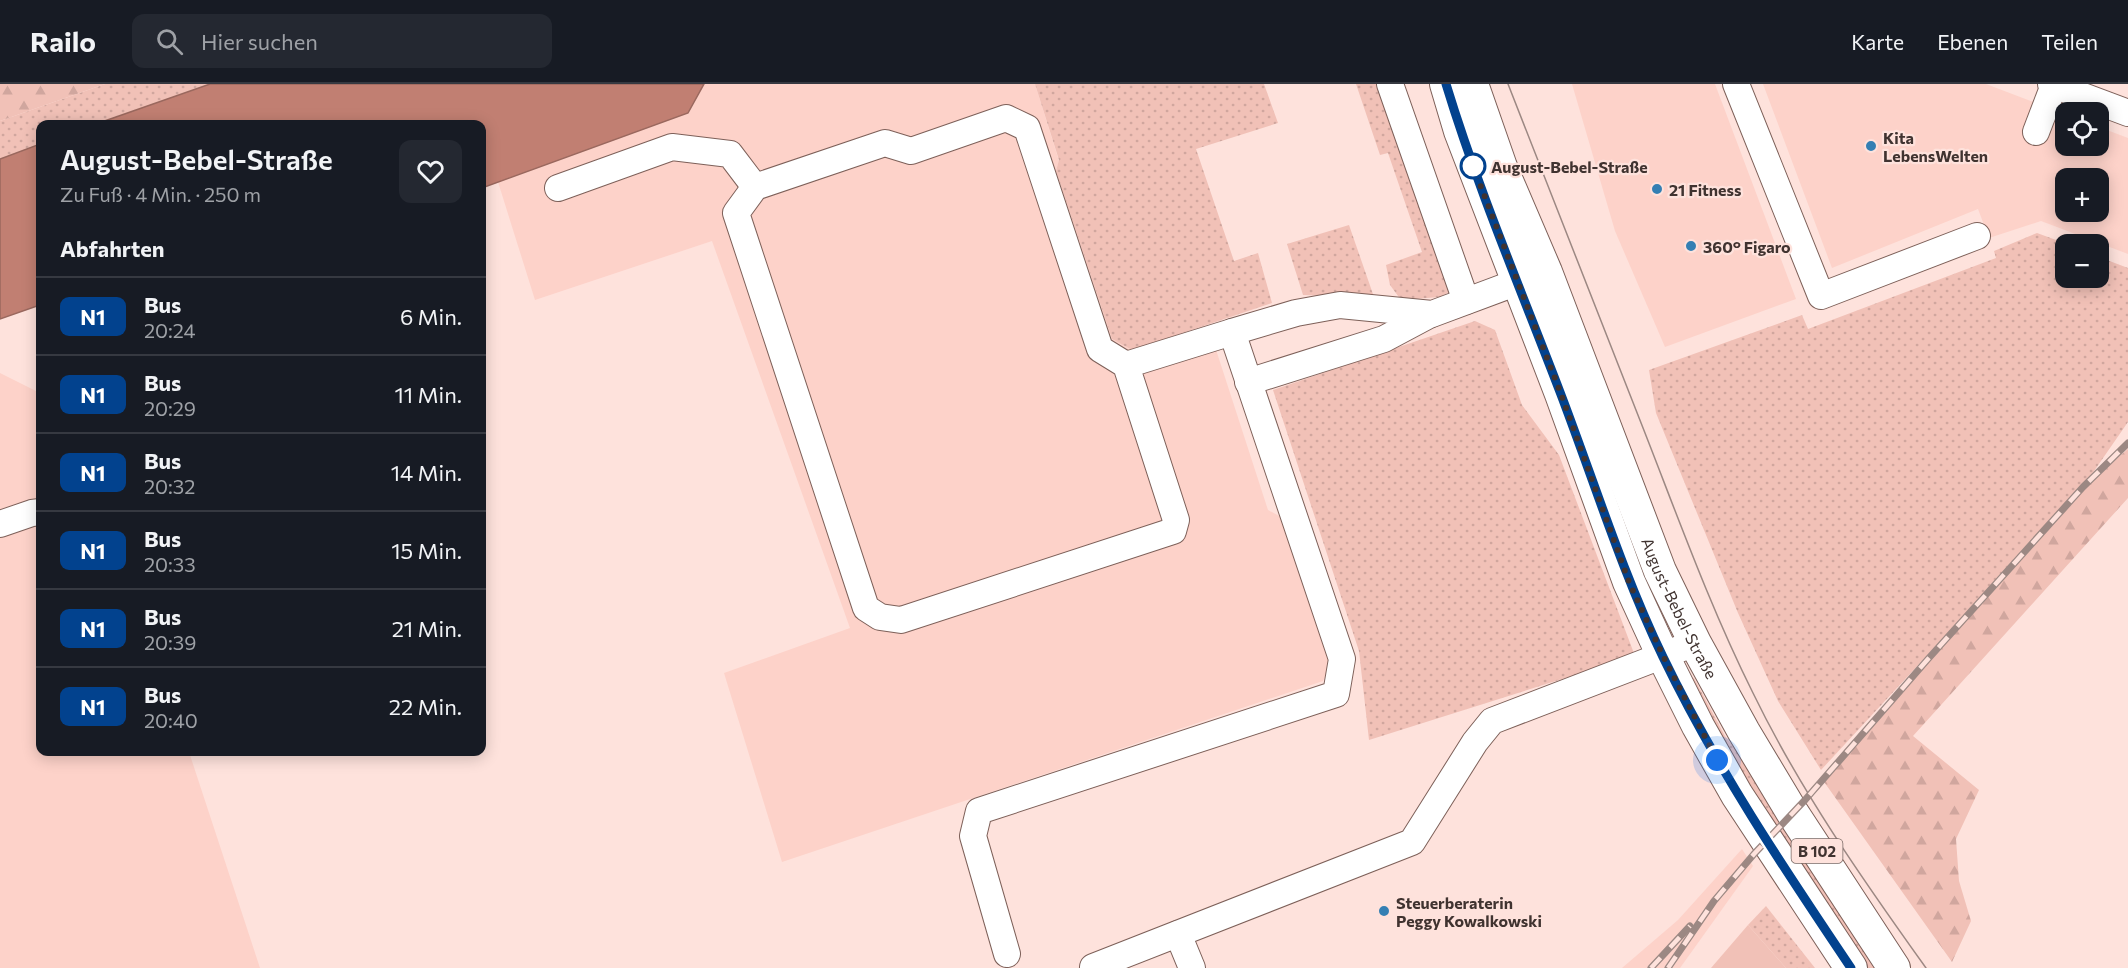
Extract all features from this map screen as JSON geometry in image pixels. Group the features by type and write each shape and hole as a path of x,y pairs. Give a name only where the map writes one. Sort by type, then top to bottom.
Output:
{"main road":[{"name":"August-Bebel-Straße","path":"1446,84 1460,131 1531,277 1660,571 1695,643 1792,813 1894,968"},
{"name":"August-Bebel-Straße","path":"1472,84 1501,167 1561,394 1629,582 1698,726 1737,795 1851,968"}],"street":[{"path":"1390,84 1466,301"},
{"path":"1736,84 1821,296 1977,236"},
{"path":"2036,132 2053,85 2128,113"},
{"path":"1006,118 1027,128 1100,349 1126,366 1176,520 1173,531 901,620 880,617 866,608 736,213 755,187 885,143 910,151 1006,118"},
{"path":"558,188 672,147 730,153 755,187"},
{"path":"1248,382 1384,339 1432,314 1531,277"},
{"path":"1126,366 1296,313 1340,305 1432,314"},
{"path":"1007,954 973,836 979,811 1336,694 1342,659 1232,332"},
{"path":"0,524 36,512"},
{"path":"1093,967 1412,842 1475,742 1492,721 1695,643"},
{"path":"1178,934 1192,968"}],"shaded area":[{"path":"210,84 704,84 688,113 486,187 486,120 107,120"},
{"path":"704,84 1035,84 1059,161 1056,171 1112,339 1132,350 1208,325 1268,510 1283,518 1331,665 1323,681 782,862 724,673 850,628 712,241 535,300 498,182 688,113"},
{"path":"1572,84 1715,84 1796,299 1665,347 1615,231"},
{"name":"Kita LebensWelten","path":"1763,84 1986,84 2055,110 2055,156 2109,156 2109,131 2128,138 2128,254 2109,247 2109,234 2075,234 2041,221 1989,238 1978,209 1832,268"},
{"path":"36,146 36,306 0,319 0,159"},
{"path":"0,373 36,391 36,756 190,756 260,968 0,968"},
{"path":"1742,849 1753,866 1680,968 1622,968 1678,920"}],"green space":[{"path":"0,84 105,84 0,121"},
{"path":"105,84 210,84 107,120 36,120 36,146 0,159 0,121"},
{"path":"1035,84 1264,84 1278,123 1196,149 1234,261 1258,253 1272,303 1132,350 1112,339 1056,171 1059,160"},
{"path":"1356,84 1382,84 1455,289 1440,297 1401,300 1390,285 1386,265 1422,252 1388,153 1380,155"},
{"path":"1349,225 1374,297 1303,295 1287,244"},
{"path":"2037,233 2055,240 2055,288 2109,288 2109,261 2128,268 2128,422 2083,487 1821,770 1778,701 1738,613 1656,413 1649,370 1802,315 1808,329 1996,258 1994,251"},
{"path":"1475,321 1495,330 1522,405 1559,455 1635,656 1369,740 1359,651 1273,390"},
{"path":"2128,449 2128,498 1913,736 1979,790 1956,839 1959,881 1971,921 1952,962 1822,779 2083,487"},
{"path":"1689,677 1694,678 1725,736 1761,781 1784,816 1772,831"},
{"path":"1788,822 1884,968 1864,968 1775,836"},
{"path":"1766,906 1815,968 1786,968 1748,925"},
{"path":"1748,925 1786,968 1711,968"}],"tram line":[{"path":"1508,84 1696,564 1738,661 1791,765 1856,868 1926,968"}],"railway":[{"path":"1668,968 1714,901 1754,854 1805,800 2083,487 2128,443"},
{"path":"1651,968 1690,926"}],"bus line":[{"name":"N1","path":"1446,84 1460,131 1561,394 1629,582 1698,726 1737,795 1851,968"}],"place":[{"name":"Kita LebensWelten","path":"1871,146"},
{"name":"August-Bebel-Straße","path":"1473,166"},
{"name":"21 Fitness","path":"1657,189"},
{"name":"360° Figaro","path":"1691,246"},
{"name":"Steuerberaterin Peggy Kowalkowski","path":"1384,911"}],"route":[{"path":"1473,166 1561,394 1629,582 1663,656 1717,760"}]}
